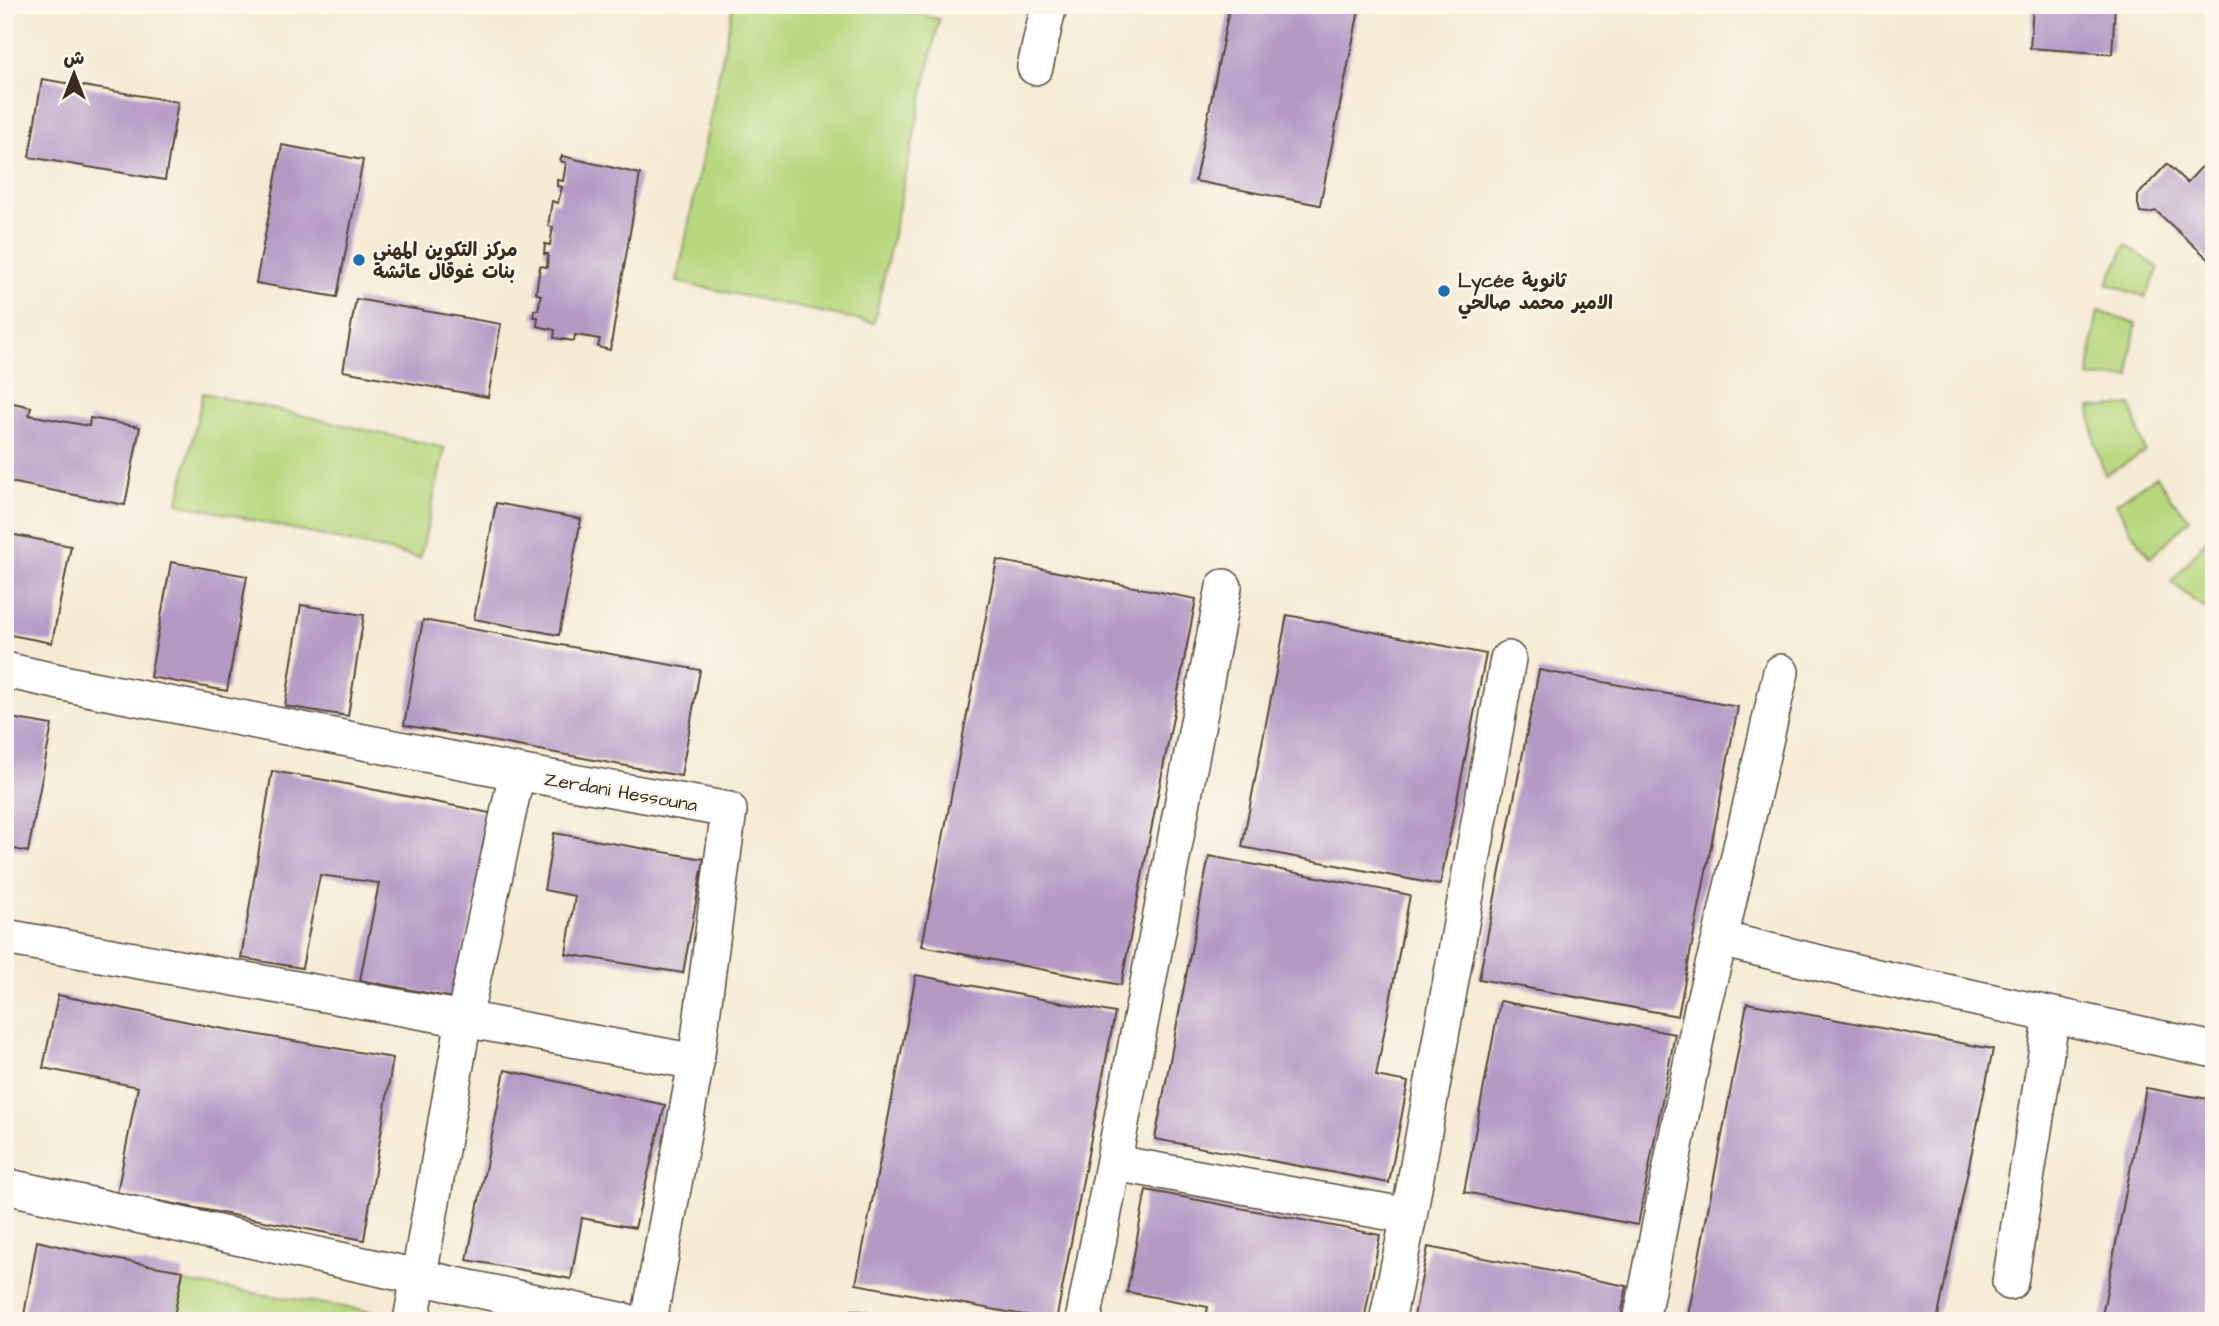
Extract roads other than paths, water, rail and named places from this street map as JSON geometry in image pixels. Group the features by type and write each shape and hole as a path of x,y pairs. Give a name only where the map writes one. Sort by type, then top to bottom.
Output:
{"street":[{"path":"1035,67 1049,5"},
{"path":"1083,1321 1224,587"},
{"path":"1387,1321 1409,1216 1508,659"},
{"name":"Zerdani Hessouna","path":"5,670 82,688 729,810 696,1062 649,1321"},
{"path":"1641,1321 1702,1007 1782,672"},
{"path":"411,1321 464,1018 517,772"},
{"path":"5,937 696,1062"},
{"path":"1720,939 1872,976 2214,1050"},
{"path":"2010,1282 2052,1015"},
{"path":"1115,1163 1409,1216"},
{"path":"5,1186 625,1321"}],"place":[{"name":"مركز التكوين المهني بنات غوقال عائشة","path":"359,260"},
{"name":"Lycée ثانوية الامير محمد صالحي","path":"1444,291"}]}
